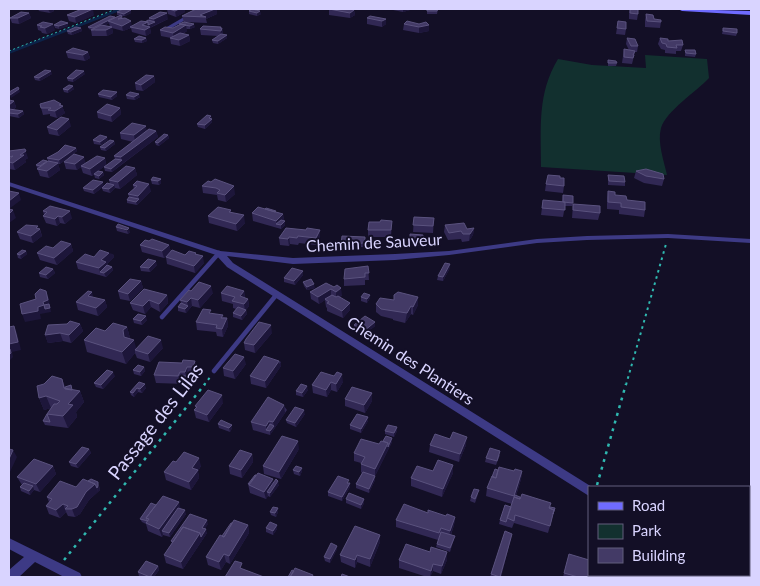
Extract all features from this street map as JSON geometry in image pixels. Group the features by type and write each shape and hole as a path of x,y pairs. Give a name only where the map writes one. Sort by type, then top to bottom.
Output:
{"main road":[{"path":"682,9 751,13"}],"street":[{"path":"168,28 201,9"},
{"name":"Chemin de Sauveur","path":"9,184 220,253 294,262 449,253 537,241 668,236 751,241"},
{"name":"Chemin des Plantiers","path":"220,253 230,265 588,490"},
{"path":"9,543 76,577"},
{"path":"10,577 34,556"}],"lane":[{"path":"162,317 220,253"},
{"name":"Passage des Lilas","path":"214,371 277,294"}],"path":[{"path":"9,51 116,9"},
{"path":"596,486 668,236"},
{"name":"Passage des Lilas","path":"58,568 214,371"}],"green space":[{"path":"645,55 707,59 709,78 675,108 661,128 660,145 667,175 541,167 543,98 551,72 558,59 592,65 646,68"}],"water":[{"path":"118,9 125,9 9,54 9,51"}],"building":[{"path":"82,9 93,9 75,17 67,15"},
{"path":"123,9 131,10 124,14 117,12"},
{"path":"196,9 215,9 200,15 206,17 182,16"},
{"path":"252,9 260,11 257,13 249,11"},
{"path":"329,9 350,9 354,10 350,13"},
{"path":"427,9 438,9 437,11 427,11"},
{"path":"630,9 638,9 638,14 630,13"},
{"path":"21,12 29,13 18,18 10,18"},
{"path":"160,12 167,13 154,19 149,18"},
{"path":"646,14 653,15 654,19 661,20 661,22 647,21"},
{"path":"121,15 122,17 118,19 125,18 131,21 122,26 108,21"},
{"path":"110,16 115,17 93,28 88,27"},
{"path":"370,16 386,19 382,21 367,18"},
{"path":"148,20 155,22 148,25 148,22 145,22"},
{"path":"61,21 68,23 59,26 54,25"},
{"path":"141,21 148,22 142,25 150,27 145,30 130,27"},
{"path":"407,21 419,24 426,22 429,25 419,27 404,24"},
{"path":"618,21 626,22 626,29 617,28"},
{"path":"43,22 53,24 45,28 37,25"},
{"path":"184,22 194,24 190,26 179,24"},
{"path":"181,24 186,25 173,33 160,30 165,27 173,28"},
{"path":"101,25 112,27 106,30 91,30"},
{"path":"203,26 222,28 221,31 200,29"},
{"path":"76,27 81,28 71,32 67,31"},
{"path":"723,28 737,29 737,33 723,31"},
{"path":"180,33 189,35 179,40 170,38"},
{"path":"221,34 227,35 218,41 212,40"},
{"path":"139,36 146,38 142,40 134,39"},
{"path":"627,38 635,39 638,46 631,46"},
{"path":"660,38 668,39 668,41 682,40 683,45 676,45 677,48 667,47"},
{"path":"73,48 88,52 83,55 66,52"},
{"path":"624,49 635,51 633,58 624,57"},
{"path":"685,50 695,50 696,54 686,53"},
{"path":"608,60 616,61 617,63 608,63"},
{"path":"45,70 51,71 39,78 34,77"},
{"path":"76,70 84,71 73,79 67,78"},
{"path":"146,75 154,76 141,85 135,83"},
{"path":"69,85 73,86 68,90 63,89"},
{"path":"18,87 19,89 9,94 9,92"},
{"path":"103,90 117,92 111,97 98,94"},
{"path":"130,92 139,94 134,97 126,95"},
{"path":"54,100 63,106 55,111 48,110 51,108 41,108 40,104"},
{"path":"107,104 120,108 111,116 97,112"},
{"path":"9,109 23,111 18,114 9,113"},
{"path":"207,115 211,116 209,118 212,119 205,125 197,124"},
{"path":"61,117 69,119 57,130 47,127"},
{"path":"132,123 146,126 134,135 120,133"},
{"path":"149,129 156,131 121,157 114,156"},
{"path":"164,134 168,135 158,143 155,142"},
{"path":"100,135 107,137 100,142 93,140"},
{"path":"110,140 114,141 105,148 100,147"},
{"path":"65,145 76,148 59,160 47,158 58,152"},
{"path":"25,149 26,151 20,155 24,155 13,163 9,162 9,159 13,156 9,157 9,151"},
{"path":"74,154 84,157 75,164 64,162"},
{"path":"97,156 105,158 90,169 81,166"},
{"path":"115,159 122,160 111,169 104,167"},
{"path":"43,160 47,161 40,166 36,165"},
{"path":"48,161 58,163 47,171 37,169"},
{"path":"126,166 135,168 118,182 109,180"},
{"path":"646,169 663,174 664,179 646,176 636,171"},
{"path":"98,171 103,172 99,176 94,174"},
{"path":"548,175 564,178 564,186 546,184"},
{"path":"608,175 624,176 625,182 609,181"},
{"path":"153,177 161,179 158,181 151,180"},
{"path":"215,179 234,186 225,195 217,193 220,190 216,188 202,186 208,181 211,182"},
{"path":"93,180 103,182 93,190 83,188"},
{"path":"137,181 149,184 138,196 128,194 137,186 133,185"},
{"path":"107,183 114,185 109,189 102,188"},
{"path":"9,191 19,193 9,201"},
{"path":"608,191 615,192 615,195 626,196 627,200 645,202 645,210 621,207 621,203 608,202"},
{"path":"563,195 573,196 573,203 563,202"},
{"path":"129,197 139,199 136,202 127,200"},
{"path":"543,200 565,202 565,210 542,208"},
{"path":"573,204 600,206 600,213 573,210"},
{"path":"50,206 70,211 62,217 58,216 55,219 43,216 47,212 43,211"},
{"path":"218,207 231,210 229,212 244,215 236,224 208,216"},
{"path":"258,207 283,214 276,221 252,213"},
{"path":"414,217 434,218 433,226 413,225"},
{"path":"281,220 285,221 281,225 276,224"},
{"path":"381,220 392,221 391,230 368,230 369,222 380,222"},
{"path":"464,223 467,229 474,228 470,234 463,234 461,231 449,233 445,225"},
{"path":"118,224 129,228 127,230 116,227"},
{"path":"26,225 38,226 36,228 40,229 31,236 17,232"},
{"path":"286,228 320,230 316,238 298,236 297,238 289,237 288,239 279,238"},
{"path":"410,234 423,235 422,243 410,242"},
{"path":"342,236 365,237 365,243 341,244"},
{"path":"152,239 169,245 162,251 140,245 145,240 149,241"},
{"path":"61,241 71,244 54,258 37,253 46,246 53,248"},
{"path":"22,250 26,251 20,255 17,254"},
{"path":"100,250 109,253 101,260 106,262 99,268 76,262 85,254 94,257"},
{"path":"172,250 185,255 189,251 203,256 194,266 166,257"},
{"path":"148,259 156,261 149,268 140,267"},
{"path":"445,263 450,264 443,277 438,276"},
{"path":"107,265 112,267 104,273 100,272"},
{"path":"368,266 369,273 365,273 365,277 344,279 345,269"},
{"path":"46,267 53,269 46,275 39,273"},
{"path":"292,268 303,271 294,281 284,278"},
{"path":"130,279 141,281 128,294 118,291"},
{"path":"311,279 314,284 307,287 303,282"},
{"path":"199,282 211,286 198,300 191,298 187,302 180,300 189,290 191,291"},
{"path":"326,283 334,287 337,285 341,288 336,292 331,289 318,297 310,292"},
{"path":"227,286 244,291 240,296 248,299 244,304 232,301 235,297 221,293"},
{"path":"40,289 46,291 48,300 43,302 44,305 38,307 38,311 22,314 20,304 36,299 35,294"},
{"path":"144,289 167,295 159,304 149,300 143,306 130,303"},
{"path":"88,291 92,292 88,296 105,300 96,308 76,302"},
{"path":"398,292 418,297 413,307 411,306 407,313 381,309 376,304 380,298 394,300 394,295"},
{"path":"364,293 370,295 367,299 361,297"},
{"path":"332,295 338,296 350,303 342,311 327,303 329,302 325,299"},
{"path":"181,303 188,306 185,309 178,307"},
{"path":"49,304 50,308 45,309 44,305"},
{"path":"238,307 246,310 241,316 233,313"},
{"path":"203,309 211,310 209,313 223,315 221,318 227,318 222,329 216,328 217,325 196,322"},
{"path":"138,314 146,316 141,321 133,319"},
{"path":"365,316 375,322 364,331 354,325"},
{"path":"70,321 80,324 69,335 60,333 45,335 48,325 67,324"},
{"path":"259,322 271,325 254,345 244,343 246,339"},
{"path":"113,323 127,327 123,330 124,337 134,340 122,352 84,340 96,328 105,331"},
{"path":"14,326 18,342 9,344 9,327"},
{"path":"148,336 161,340 148,354 135,350"},
{"path":"235,354 244,357 233,371 223,368"},
{"path":"264,356 279,361 265,381 250,376"},
{"path":"183,360 195,361 193,367 187,367 185,372 180,372 178,376 154,375 159,362 182,363"},
{"path":"138,365 144,367 140,372 133,370"},
{"path":"107,370 113,372 101,385 94,383"},
{"path":"321,372 334,376 337,372 342,374 336,384 331,382 326,390 312,385"},
{"path":"52,376 62,379 64,388 80,391 68,404 73,405 63,416 47,414 54,404 60,401 46,396 39,398 37,386 44,384"},
{"path":"181,376 186,376 185,380 179,380"},
{"path":"139,382 145,384 140,389 137,388 133,393 130,392"},
{"path":"301,384 307,386 302,393 296,391"},
{"path":"71,385 72,390 65,389 65,387"},
{"path":"352,387 372,393 364,405 345,399"},
{"path":"208,390 222,395 207,415 194,410"},
{"path":"268,397 284,405 273,422 269,421 266,426 251,422"},
{"path":"295,407 304,410 295,423 286,420"},
{"path":"47,414 50,422 43,421"},
{"path":"357,414 368,417 361,429 350,425"},
{"path":"221,420 232,425 229,428 218,424"},
{"path":"270,424 274,426 270,431 266,430"},
{"path":"388,425 397,427 394,433 385,431"},
{"path":"453,432 467,437 460,454 430,445 435,434 450,439"},
{"path":"282,436 298,441 279,472 263,466"},
{"path":"386,436 392,438 388,447 388,443 383,441"},
{"path":"361,439 379,444 381,441 388,443 375,469 361,464 365,457 354,453"},
{"path":"82,447 89,449 76,464 69,462"},
{"path":"490,448 500,451 497,461 486,458"},
{"path":"9,449 13,450 9,459"},
{"path":"240,450 252,454 241,470 229,466"},
{"path":"184,452 199,458 192,468 198,470 189,482 164,472"},
{"path":"34,459 53,466 36,484 17,477"},
{"path":"438,460 453,465 443,489 411,478 417,466 433,471"},
{"path":"296,466 302,468 299,472 293,470"},
{"path":"499,467 522,471 514,496 487,488 492,476 496,478"},
{"path":"495,469 498,470 496,478 492,477"},
{"path":"363,472 375,476 369,489 356,484"},
{"path":"258,473 273,479 264,492 249,485"},
{"path":"338,476 349,480 347,483 350,483 342,497 328,492"},
{"path":"83,479 95,484 86,492 77,507 65,509 68,506 63,504 56,510 46,506 52,499 47,497 60,481 76,487"},
{"path":"91,479 98,482 97,488 95,484 88,481"},
{"path":"276,479 278,481 270,493 267,492"},
{"path":"24,483 33,486 29,491 20,487"},
{"path":"474,489 479,490 475,499 471,497"},
{"path":"349,493 364,499 361,505 346,499"},
{"path":"522,494 551,503 549,508 554,510 550,526 515,515 514,521 507,518 514,497 520,499"},
{"path":"163,496 179,502 159,529 146,523 149,519 146,518"},
{"path":"151,503 156,505 146,518 148,521 140,519"},
{"path":"404,504 428,513 428,510 455,517 450,531 441,528 439,533 396,520"},
{"path":"505,505 511,507 506,522 500,520"},
{"path":"273,507 278,508 275,513 270,512"},
{"path":"178,508 185,510 169,533 162,531"},
{"path":"190,514 207,520 202,528 206,529 201,537 200,533 183,527 173,542 171,541"},
{"path":"234,520 248,525 229,556 224,554 219,562 206,557 220,535 224,537"},
{"path":"270,522 277,525 273,531 266,528"},
{"path":"231,523 224,537 222,536"},
{"path":"355,526 380,535 370,559 357,555 355,560 340,555"},
{"path":"183,527 200,533 181,562 164,555"},
{"path":"505,531 512,534 500,577 491,574"},
{"path":"441,532 455,536 450,548 437,544"},
{"path":"331,543 337,546 330,559 324,557"},
{"path":"406,544 430,552 431,547 447,552 442,566 433,564 431,571 399,560"},
{"path":"569,554 588,560 588,576 610,576 578,577 564,573"},
{"path":"146,561 158,566 150,577 138,572"},
{"path":"235,561 242,563 240,568 264,577 225,577"},
{"path":"295,568 313,575 312,577 290,577"}]}
